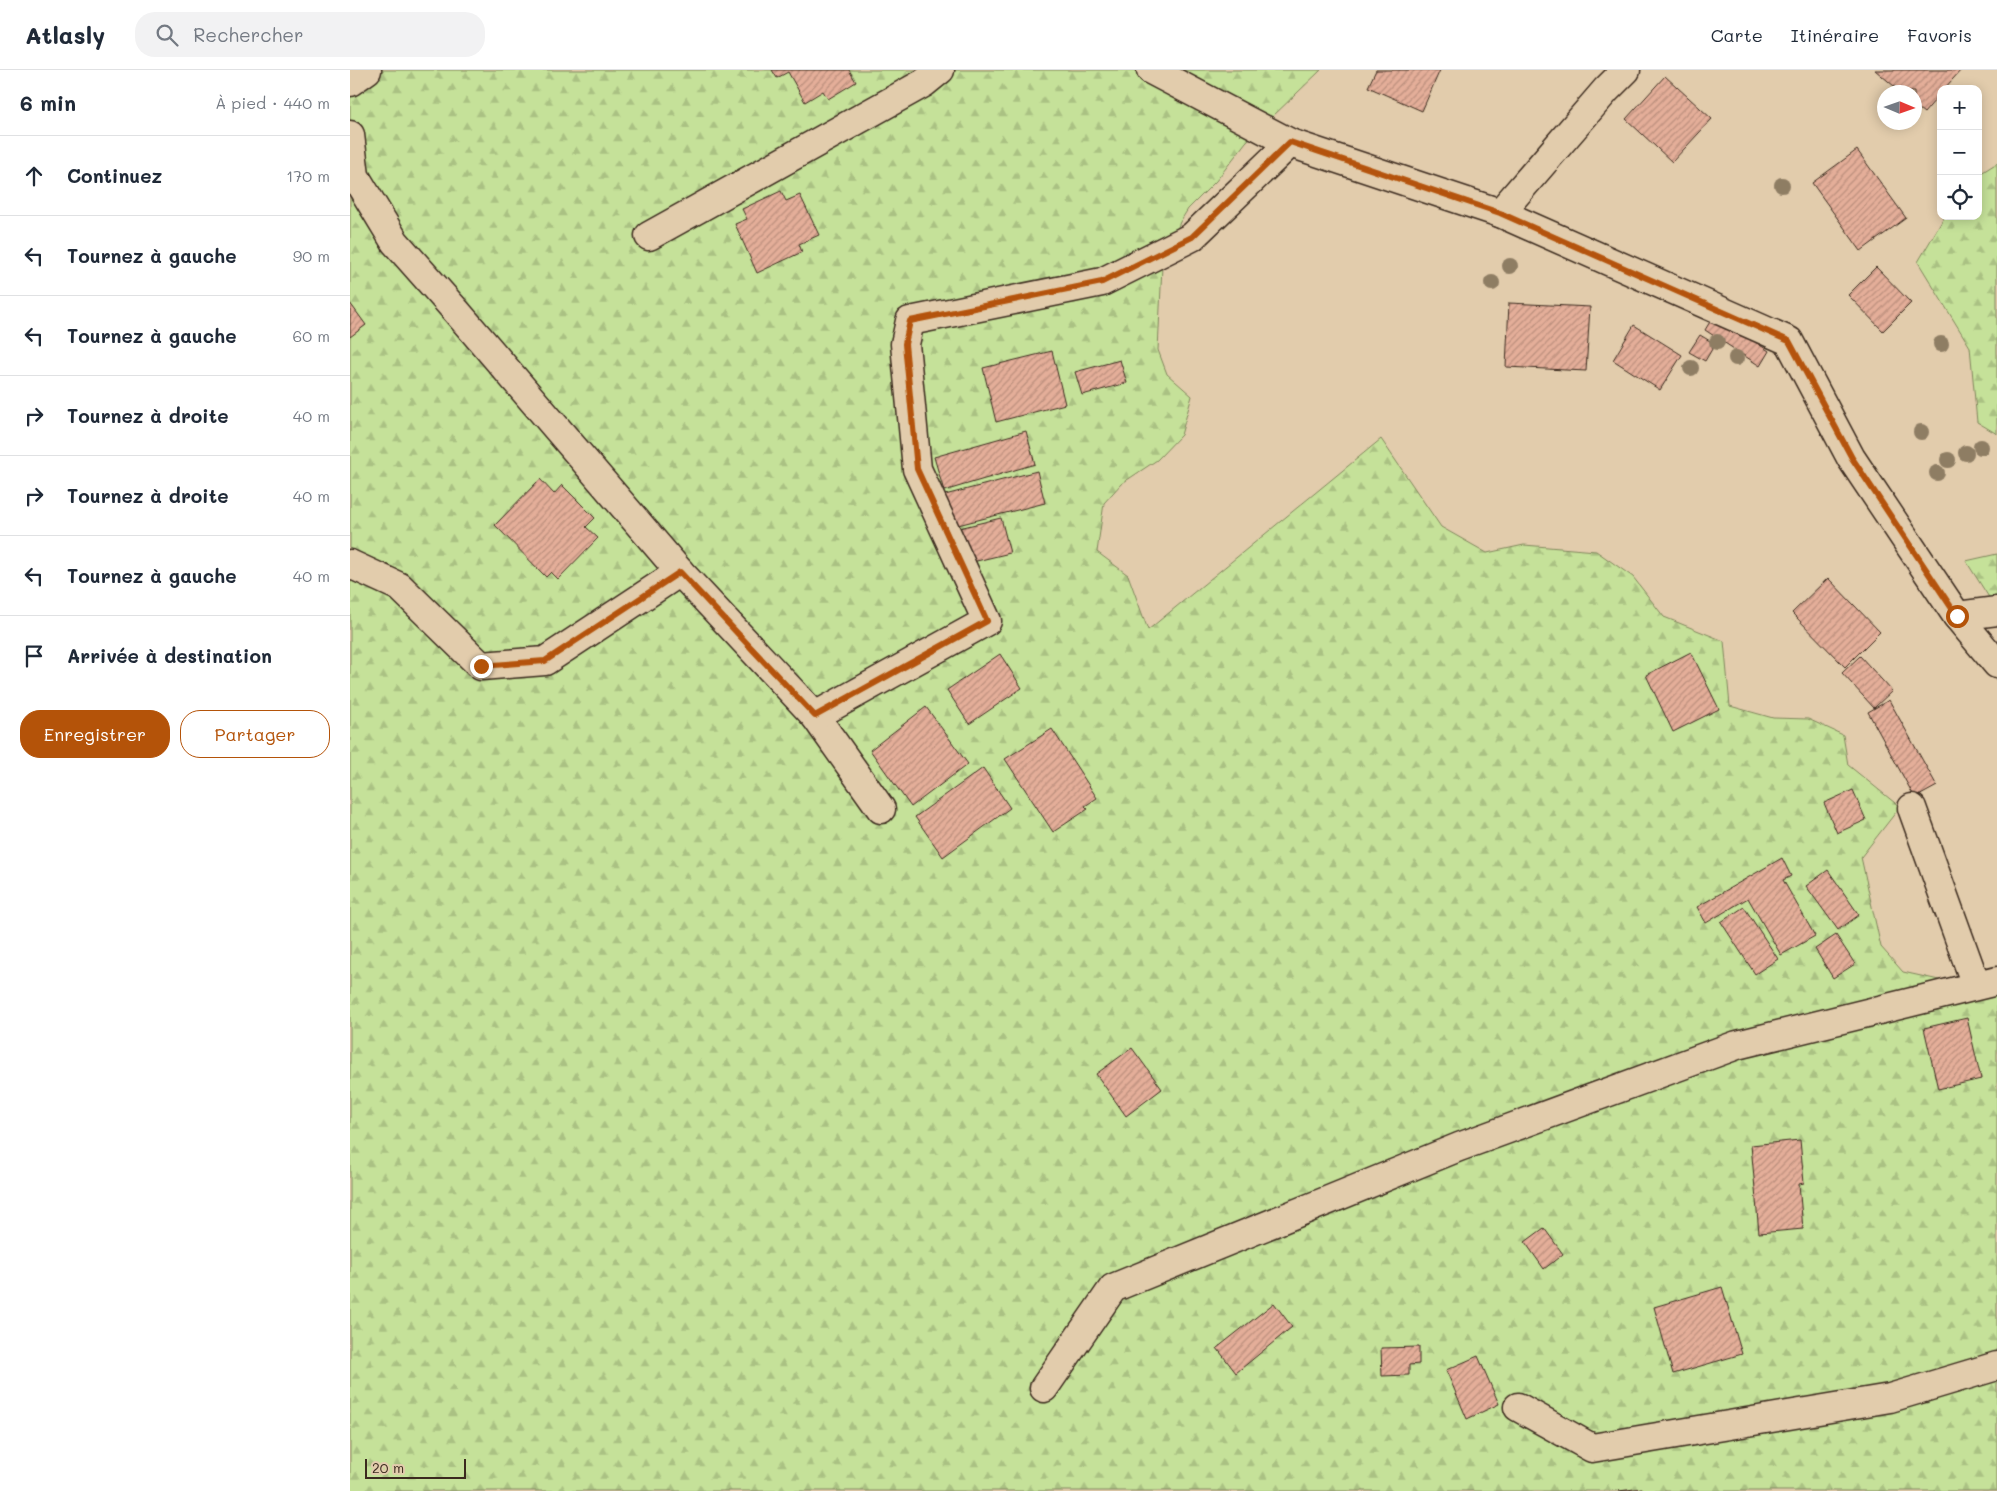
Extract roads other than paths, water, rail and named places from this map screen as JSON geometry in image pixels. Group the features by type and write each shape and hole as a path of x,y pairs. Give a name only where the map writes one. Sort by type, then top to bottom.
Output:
{"street":[{"path":"350,82 366,70"},
{"path":"649,236 924,83 940,70"},
{"path":"1151,70 1290,142 1500,213 1789,341 1852,458 1957,616 1997,664"},
{"path":"1500,213 1606,90 1626,70"},
{"path":"350,135 355,176 395,242 680,572 815,716 881,810"},
{"path":"815,716 987,621 917,469 905,344 910,321 1102,282 1192,237 1290,142"},
{"path":"350,564 400,587 481,666 545,661 680,572"},
{"path":"1957,616 1997,611"},
{"path":"1044,1388 1113,1288 1459,1147 1736,1045 1986,983 1912,808"},
{"path":"1518,1407 1592,1448 1890,1398 1997,1366"}]}
